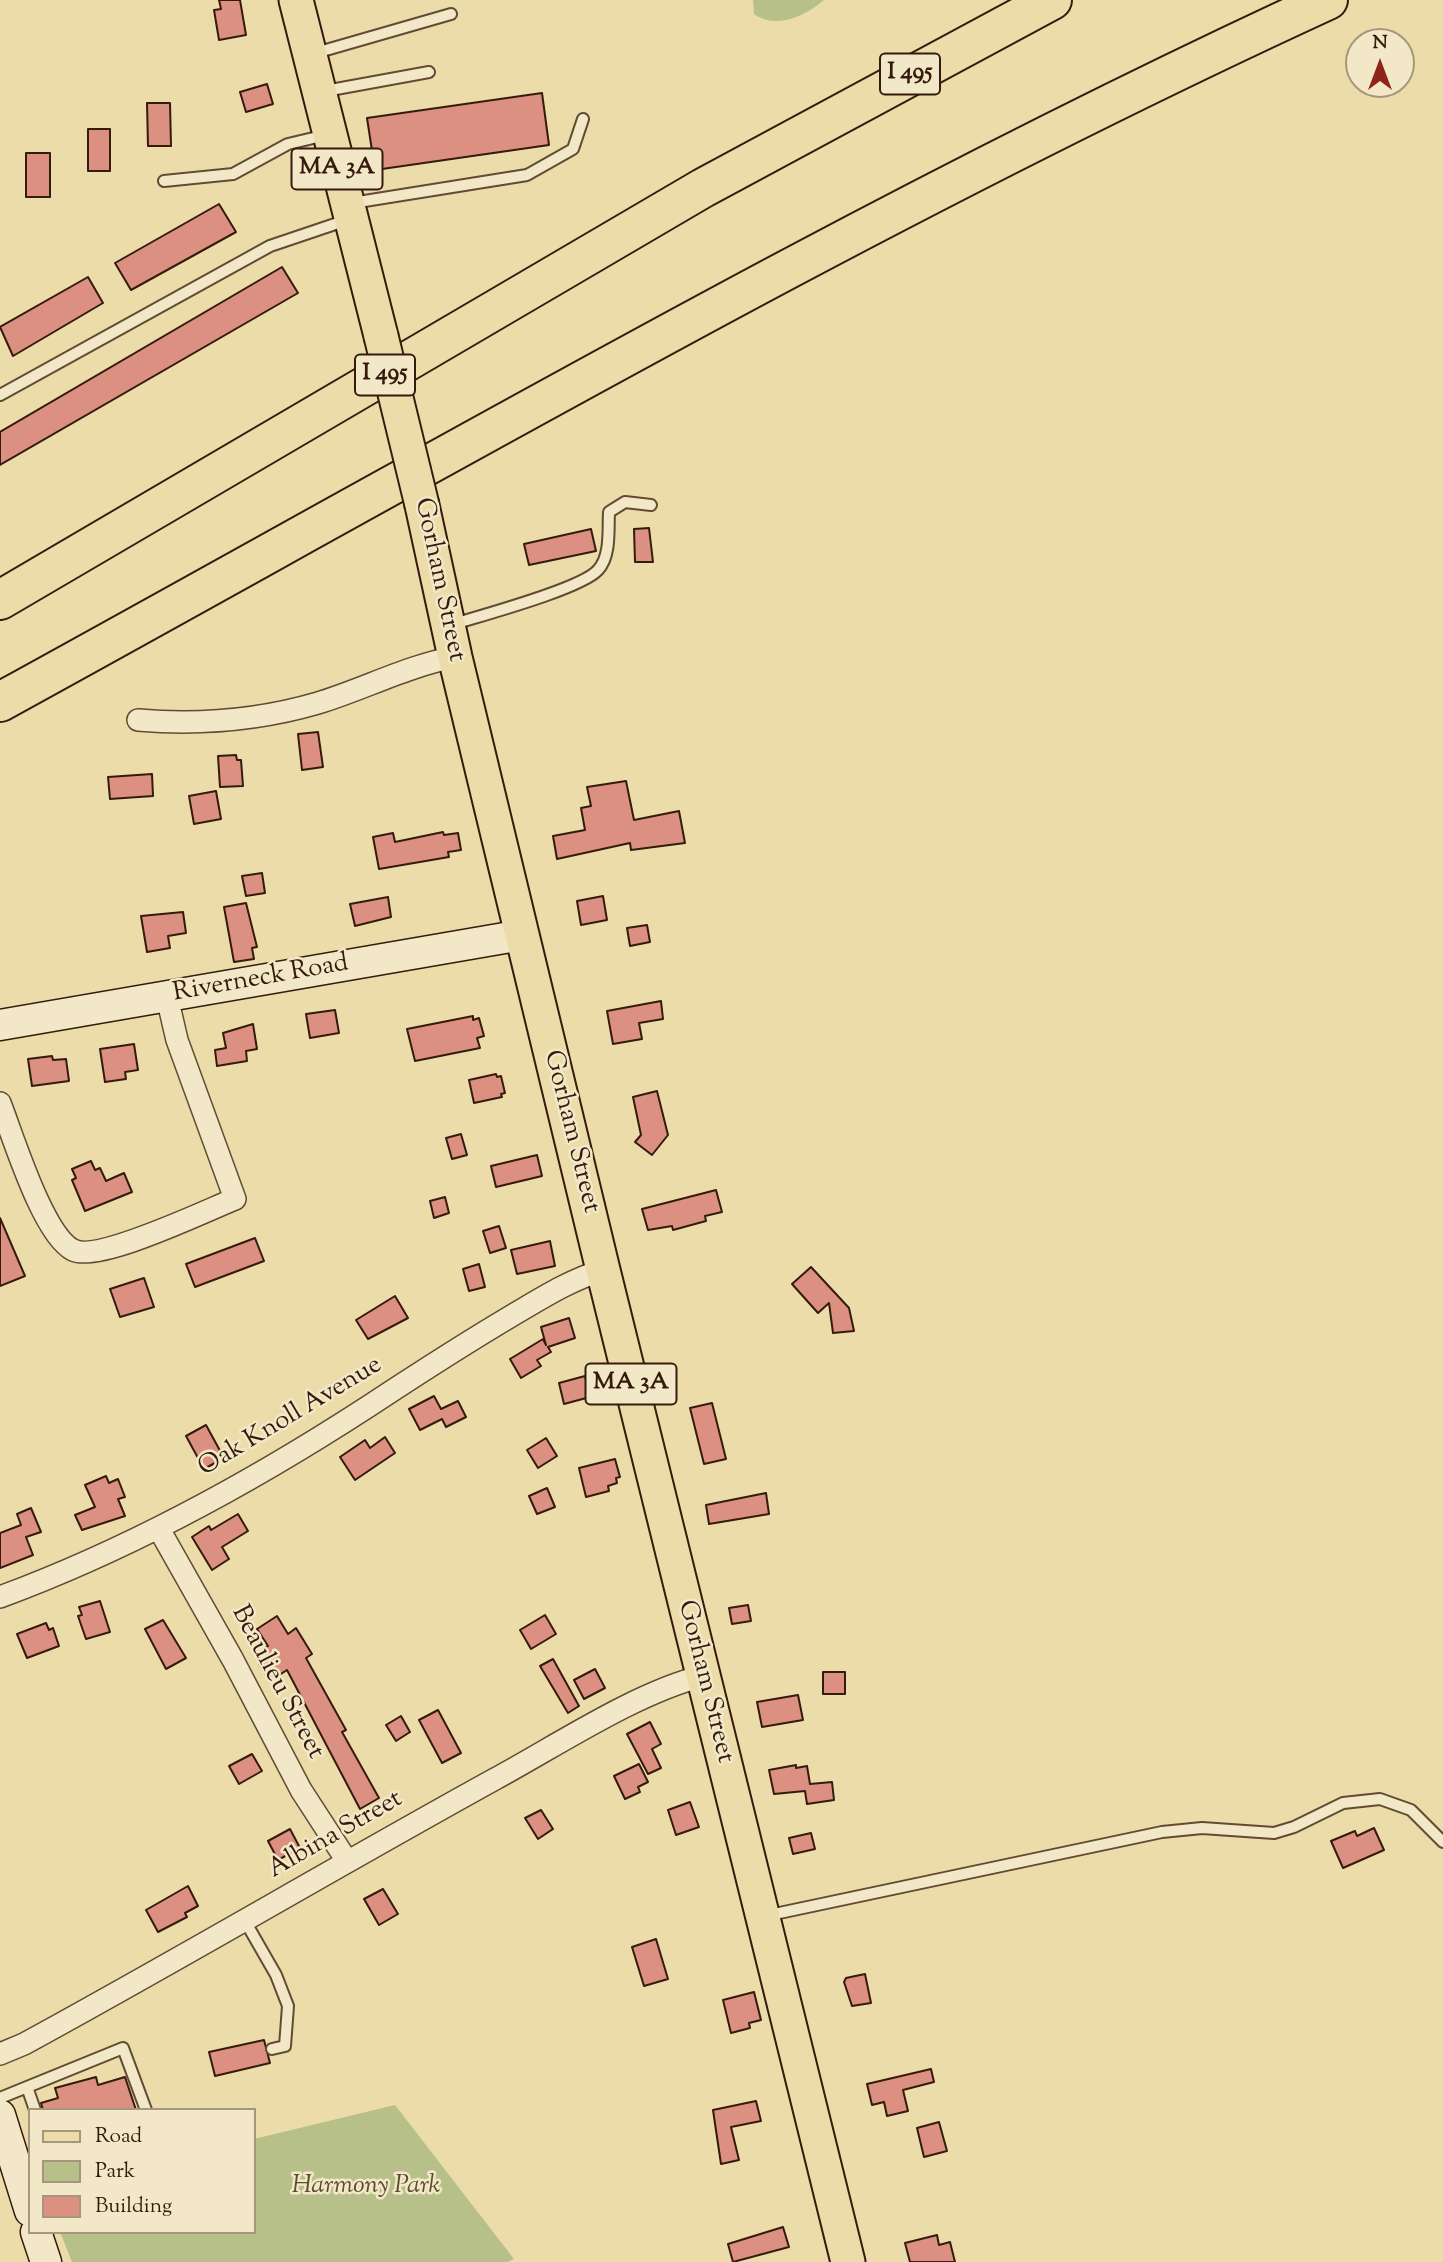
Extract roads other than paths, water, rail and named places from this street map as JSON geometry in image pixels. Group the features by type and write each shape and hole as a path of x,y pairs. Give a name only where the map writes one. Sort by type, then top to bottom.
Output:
{"highway":[{"name":"I 495","path":"0,600 703,188 1052,0"},
{"path":"0,702 861,230 1165,76 1328,0"}],"main road":[{"name":"Gorham Street","path":"296,0 347,211 381,336 422,505 451,641 603,1270 848,2262"},
{"name":"Riverneck Road","path":"0,1025 522,935"},
{"path":"0,2115 24,2171 28,2198"},
{"path":"37,2234 46,2262"}],"street":[{"path":"138,720 178,723 276,713 319,703 421,665 451,641"},
{"path":"0,1102 44,1214 71,1249 89,1252 111,1247 170,1227 235,1199 177,1040 167,997"},
{"name":"Oak Knoll Avenue","path":"0,1597 80,1566 159,1529 367,1408 439,1359 564,1285 603,1270"},
{"name":"Beaulieu Street","path":"159,1529 219,1634 301,1790 348,1861"},
{"name":"Albina Street","path":"0,2054 24,2044 348,1861 653,1694 703,1676"}],"lane":[{"path":"309,55 451,13"},
{"path":"318,93 429,72"},
{"path":"0,395 270,246 347,211 527,175 573,149 583,119"},
{"path":"164,181 233,174 288,144 329,134"},
{"path":"451,641 598,571 607,551 609,512 625,502 651,505"},
{"path":"762,1917 1162,1832 1202,1828 1285,1831 1331,1807 1369,1799 1401,1804 1443,1842"},
{"path":"245,1921 276,1975 288,2006 285,2046 272,2049"},
{"path":"0,2098 123,2048 145,2108"},
{"path":"27,2087 34,2108"}],"park label":[{"name":"Harmony Park","path":"366,2188"}]}
